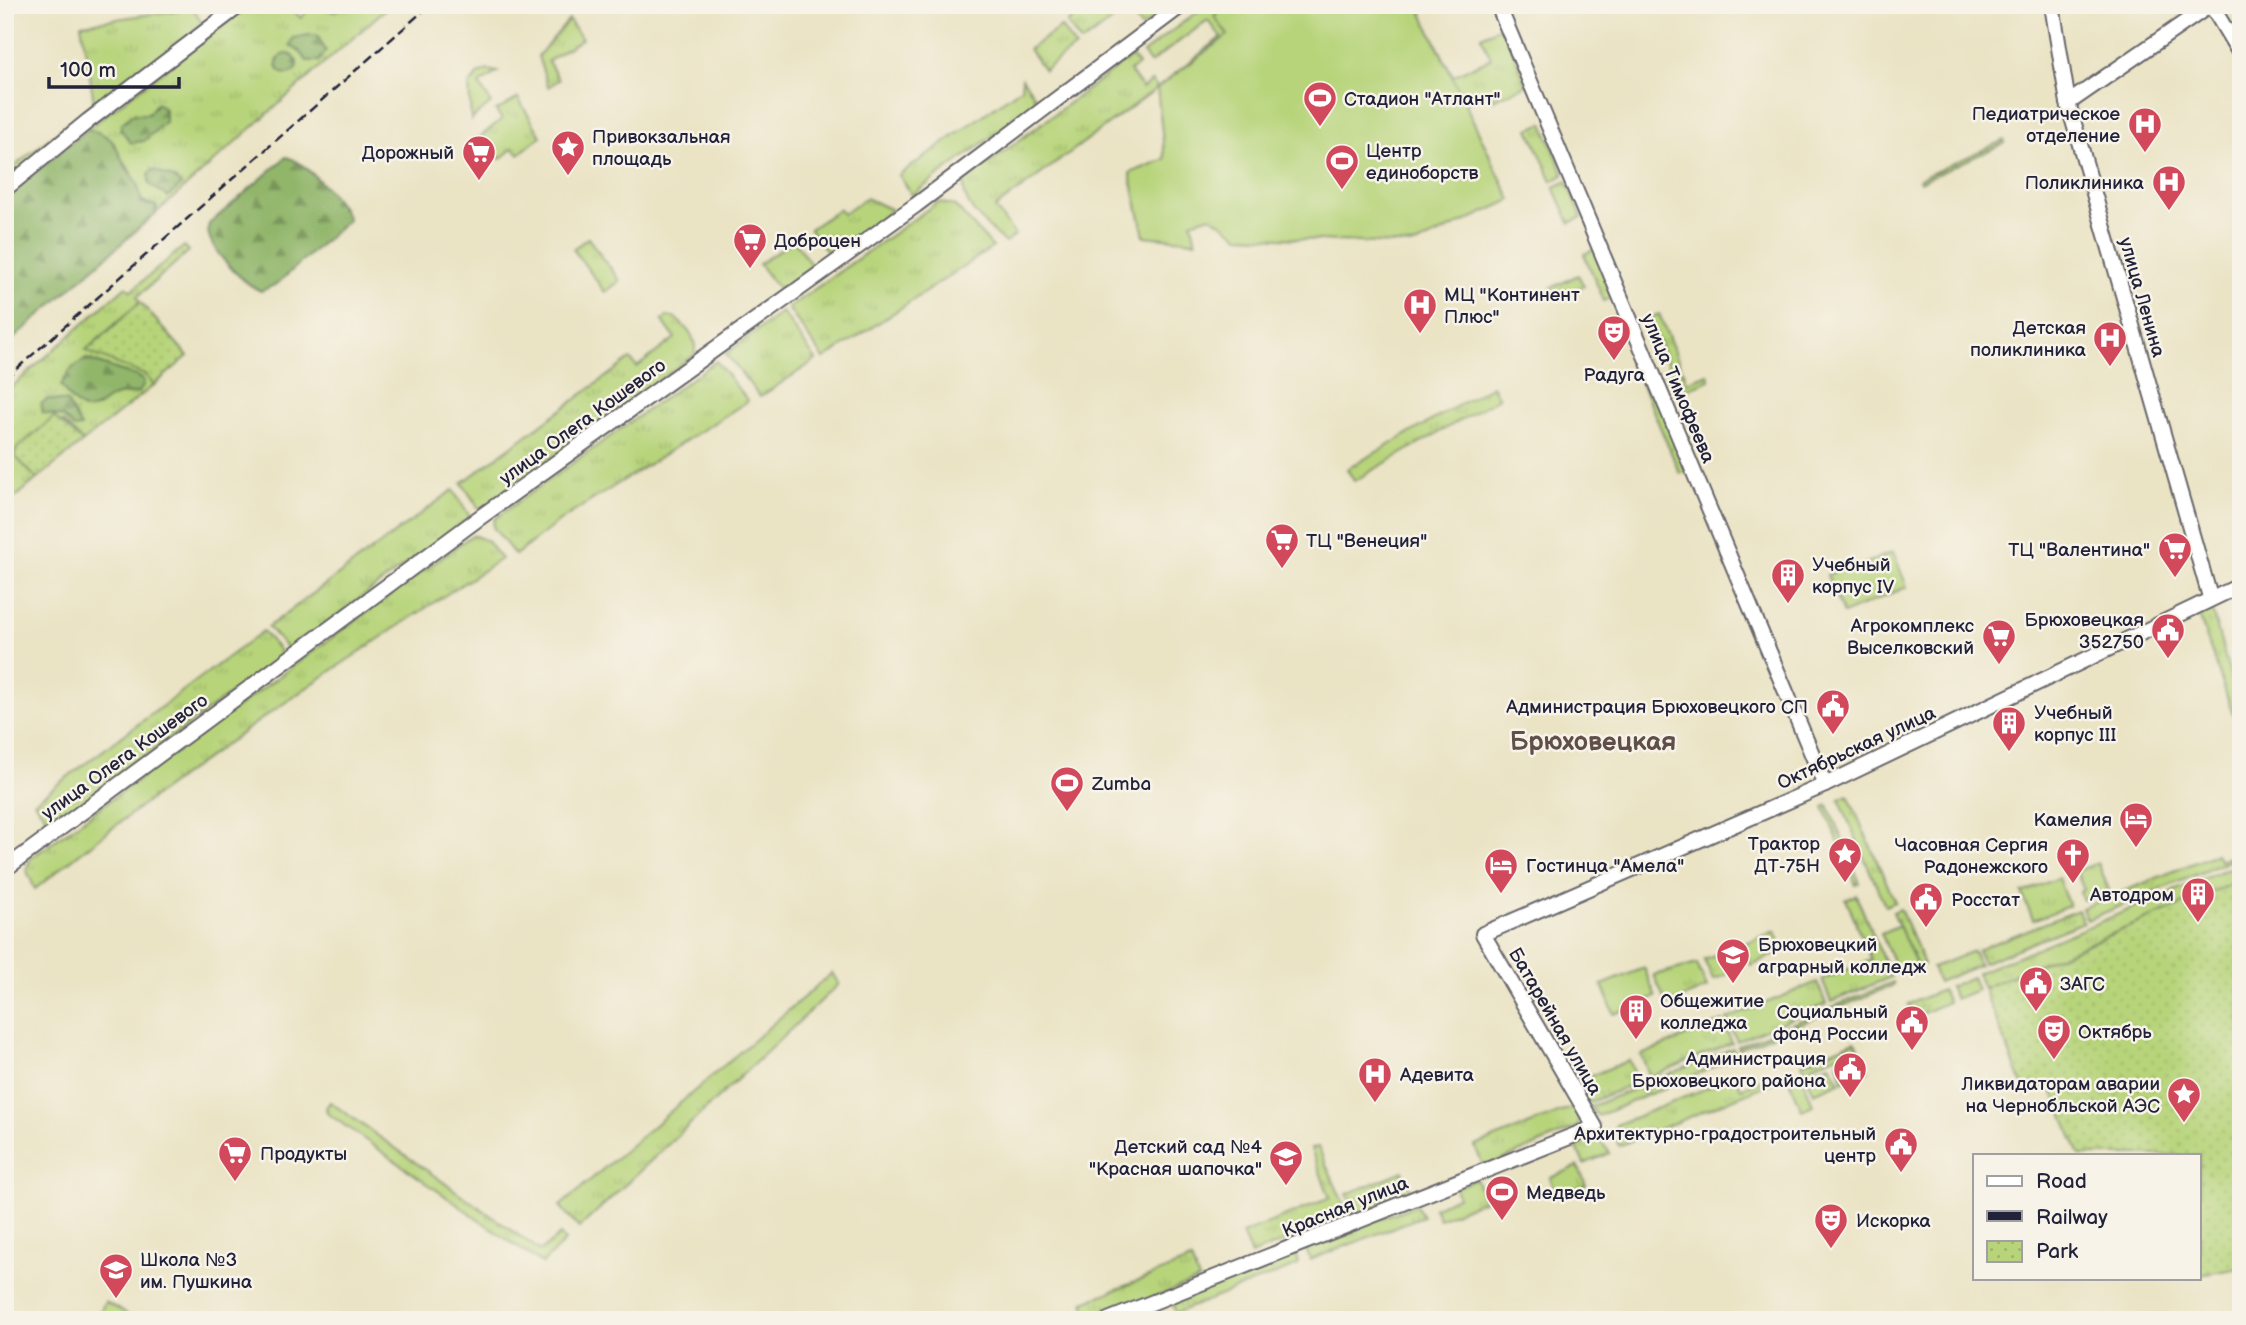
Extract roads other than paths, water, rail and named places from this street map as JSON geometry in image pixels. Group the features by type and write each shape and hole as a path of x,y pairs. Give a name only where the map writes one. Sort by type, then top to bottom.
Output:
{"street":[{"path":"5,189 88,121 240,5"},
{"name":"улица Олега Кошевого","path":"5,869 479,518 916,205 1182,5"},
{"name":"улица Тимофеева","path":"1498,5 1825,785"},
{"name":"улица Ленина","path":"2052,5 2068,103 2210,597"},
{"path":"2068,103 2210,5 2241,55"},
{"name":"Октябрьская улица","path":"1483,934 1825,785 2241,584"},
{"name":"Батарейная улица","path":"1483,934 1595,1127"},
{"name":"Красная улица","path":"1108,1320 1595,1127"}],"railway":[{"path":"5,379 430,5"}],"place":[{"name":"Стадион \"Атлант\"","path":"1320,128"},
{"name":"Педиатрическое отделение","path":"2145,154"},
{"name":"Привокзальная площадь","path":"568,177"},
{"name":"Дорожный","path":"479,182"},
{"name":"Центр единоборств","path":"1342,191"},
{"name":"Поликлиника","path":"2169,212"},
{"name":"Доброцен","path":"750,270"},
{"name":"МЦ \"Континент Плюс\"","path":"1420,335"},
{"name":"Радуга","path":"1614,362"},
{"name":"Детская поликлиника","path":"2110,368"},
{"name":"ТЦ \"Венеция\"","path":"1282,570"},
{"name":"ТЦ \"Валентина\"","path":"2175,579"},
{"name":"Учебный корпус IV","path":"1788,605"},
{"name":"Брюховецкая 352750","path":"2168,660"},
{"name":"Агрокомплекс Выселковский","path":"1999,666"},
{"name":"Администрация Брюховецкого СП","path":"1833,736"},
{"name":"Учебный корпус III","path":"2009,753"},
{"name":"Zumba","path":"1067,813"},
{"name":"Камелия","path":"2136,849"},
{"name":"Трактор ДТ-75Н","path":"1845,884"},
{"name":"Часовная Сергия Радонежского","path":"2073,885"},
{"name":"Гостинца \"Амела\"","path":"1501,895"},
{"name":"Автодром","path":"2198,924"},
{"name":"Росстат","path":"1926,929"},
{"name":"Брюховецкий аграрный колледж","path":"1733,985"},
{"name":"ЗАГС","path":"2036,1013"},
{"name":"Общежитие колледжа","path":"1636,1041"},
{"name":"Социальный фонд России","path":"1912,1052"},
{"name":"Октябрь","path":"2054,1061"},
{"name":"Администрация Брюховецкого района","path":"1850,1099"},
{"name":"Адевита","path":"1375,1104"},
{"name":"Ликвидаторам аварии на Чернобльской АЭС","path":"2184,1124"},
{"name":"Архитектурно-градостроительный центр","path":"1901,1174"},
{"name":"Продукты","path":"235,1183"},
{"name":"Детский сад №4 \"Красная шапочка\"","path":"1286,1187"},
{"name":"Медведь","path":"1502,1222"},
{"name":"Искорка","path":"1831,1250"},
{"name":"Школа №3 им. Пушкина","path":"116,1300"}],"district":[{"name":"Брюховецкая","path":"1593,741"}]}
